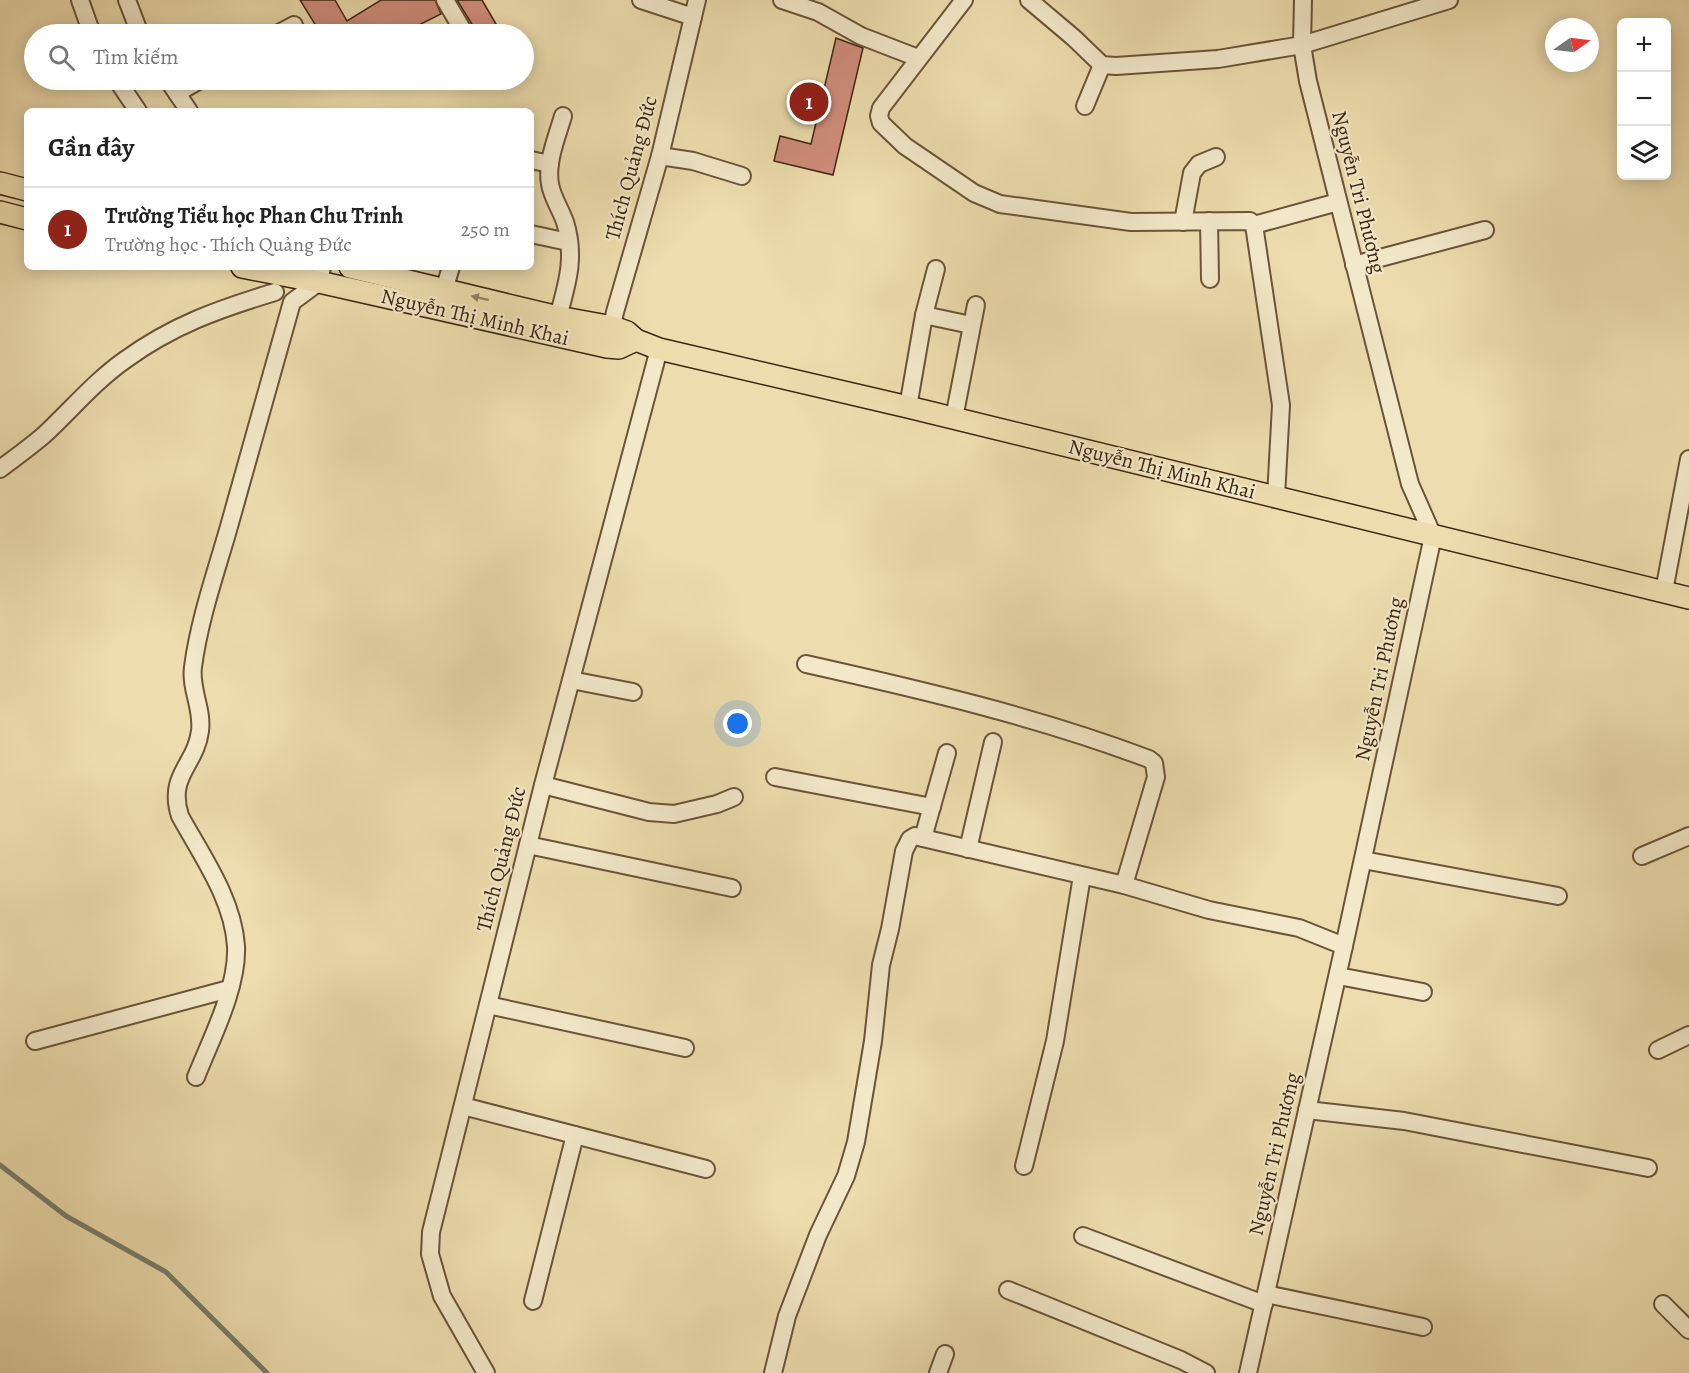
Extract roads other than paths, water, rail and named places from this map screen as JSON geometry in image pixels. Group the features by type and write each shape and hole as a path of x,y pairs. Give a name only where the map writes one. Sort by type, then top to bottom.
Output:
{"main road":[{"path":"0,183 24,189"},
{"path":"0,212 24,218"},
{"name":"Nguyễn Thị Minh Khai","path":"272,270 321,274 610,337 627,332 636,340 659,350 954,418 1689,598"},
{"name":"Nguyễn Thị Minh Khai","path":"362,270 558,317 610,337"}],"street":[{"path":"80,0 88,24"},
{"path":"127,0 136,24"},
{"path":"445,0 459,24"},
{"path":"640,0 693,17"},
{"name":"Thích Quảng Đức","path":"610,337 660,156 697,0"},
{"path":"782,0 818,12 861,36 918,58"},
{"path":"964,0 881,108 879,116 881,123 905,146 974,194 1000,204 1131,222 1250,221 1254,225 1281,405 1276,497"},
{"path":"1029,0 1102,65 1116,66 1218,59 1302,45 1449,0"},
{"name":"Nguyễn Tri Phương","path":"1248,1373 1338,976 1433,536 1410,484 1308,81 1302,45 1303,0"},
{"path":"1085,106 1102,65"},
{"path":"124,90 136,108"},
{"path":"175,90 187,108"},
{"path":"558,317 569,277 571,255 565,224 550,184 550,164 562,116"},
{"path":"660,156 693,162 742,176"},
{"path":"1183,222 1191,173 1198,164 1216,157"},
{"path":"534,161 550,164"},
{"path":"1254,225 1338,202"},
{"path":"1209,221 1210,279"},
{"path":"1354,265 1485,230"},
{"path":"534,235 568,242"},
{"path":"908,407 924,315 936,269"},
{"path":"250,270 275,292 292,302"},
{"path":"444,290 450,270"},
{"path":"196,1077 229,989 236,946 231,918 222,894 180,816 176,804 178,782 200,732 193,669 205,613 292,302 321,274"},
{"path":"0,469 43,436 109,372 140,349 191,320 275,292"},
{"path":"954,418 976,305"},
{"path":"924,315 971,326"},
{"name":"Thích Quảng Đức","path":"486,1373 442,1296 430,1254 431,1232 543,784 659,350"},
{"path":"1664,591 1689,459"},
{"path":"806,664 934,693 1024,717 1149,759 1154,764 1156,777 1124,885"},
{"path":"571,680 633,692"},
{"path":"968,849 993,742"},
{"path":"923,838 947,753"},
{"path":"776,777 932,807"},
{"path":"543,784 649,812 674,814 717,804 734,797"},
{"path":"773,1373 787,1316 818,1235 846,1176 856,1142 873,1041 881,965 904,851 910,839 915,836 1124,885 1209,910 1299,928 1344,946"},
{"path":"1642,856 1689,836"},
{"path":"528,845 732,888"},
{"path":"1363,860 1558,896"},
{"path":"1024,1166 1055,1041 1082,876"},
{"path":"1338,976 1423,992"},
{"path":"35,1041 229,989"},
{"path":"488,1005 685,1048"},
{"path":"1658,1050 1689,1035"},
{"path":"463,1106 706,1169"},
{"path":"1307,1110 1404,1121 1648,1168"},
{"path":"533,1301 575,1136"},
{"path":"1083,1236 1265,1299 1423,1327"},
{"path":"1008,1290 1181,1360 1206,1373"},
{"path":"1663,1304 1689,1330"},
{"path":"938,1373 945,1354"}],"waterway":[{"path":"0,1165 66,1216 166,1272 267,1373"}],"place":[{"name":"Trường Tiểu học Phan Chu Trinh","path":"809,102"}]}
